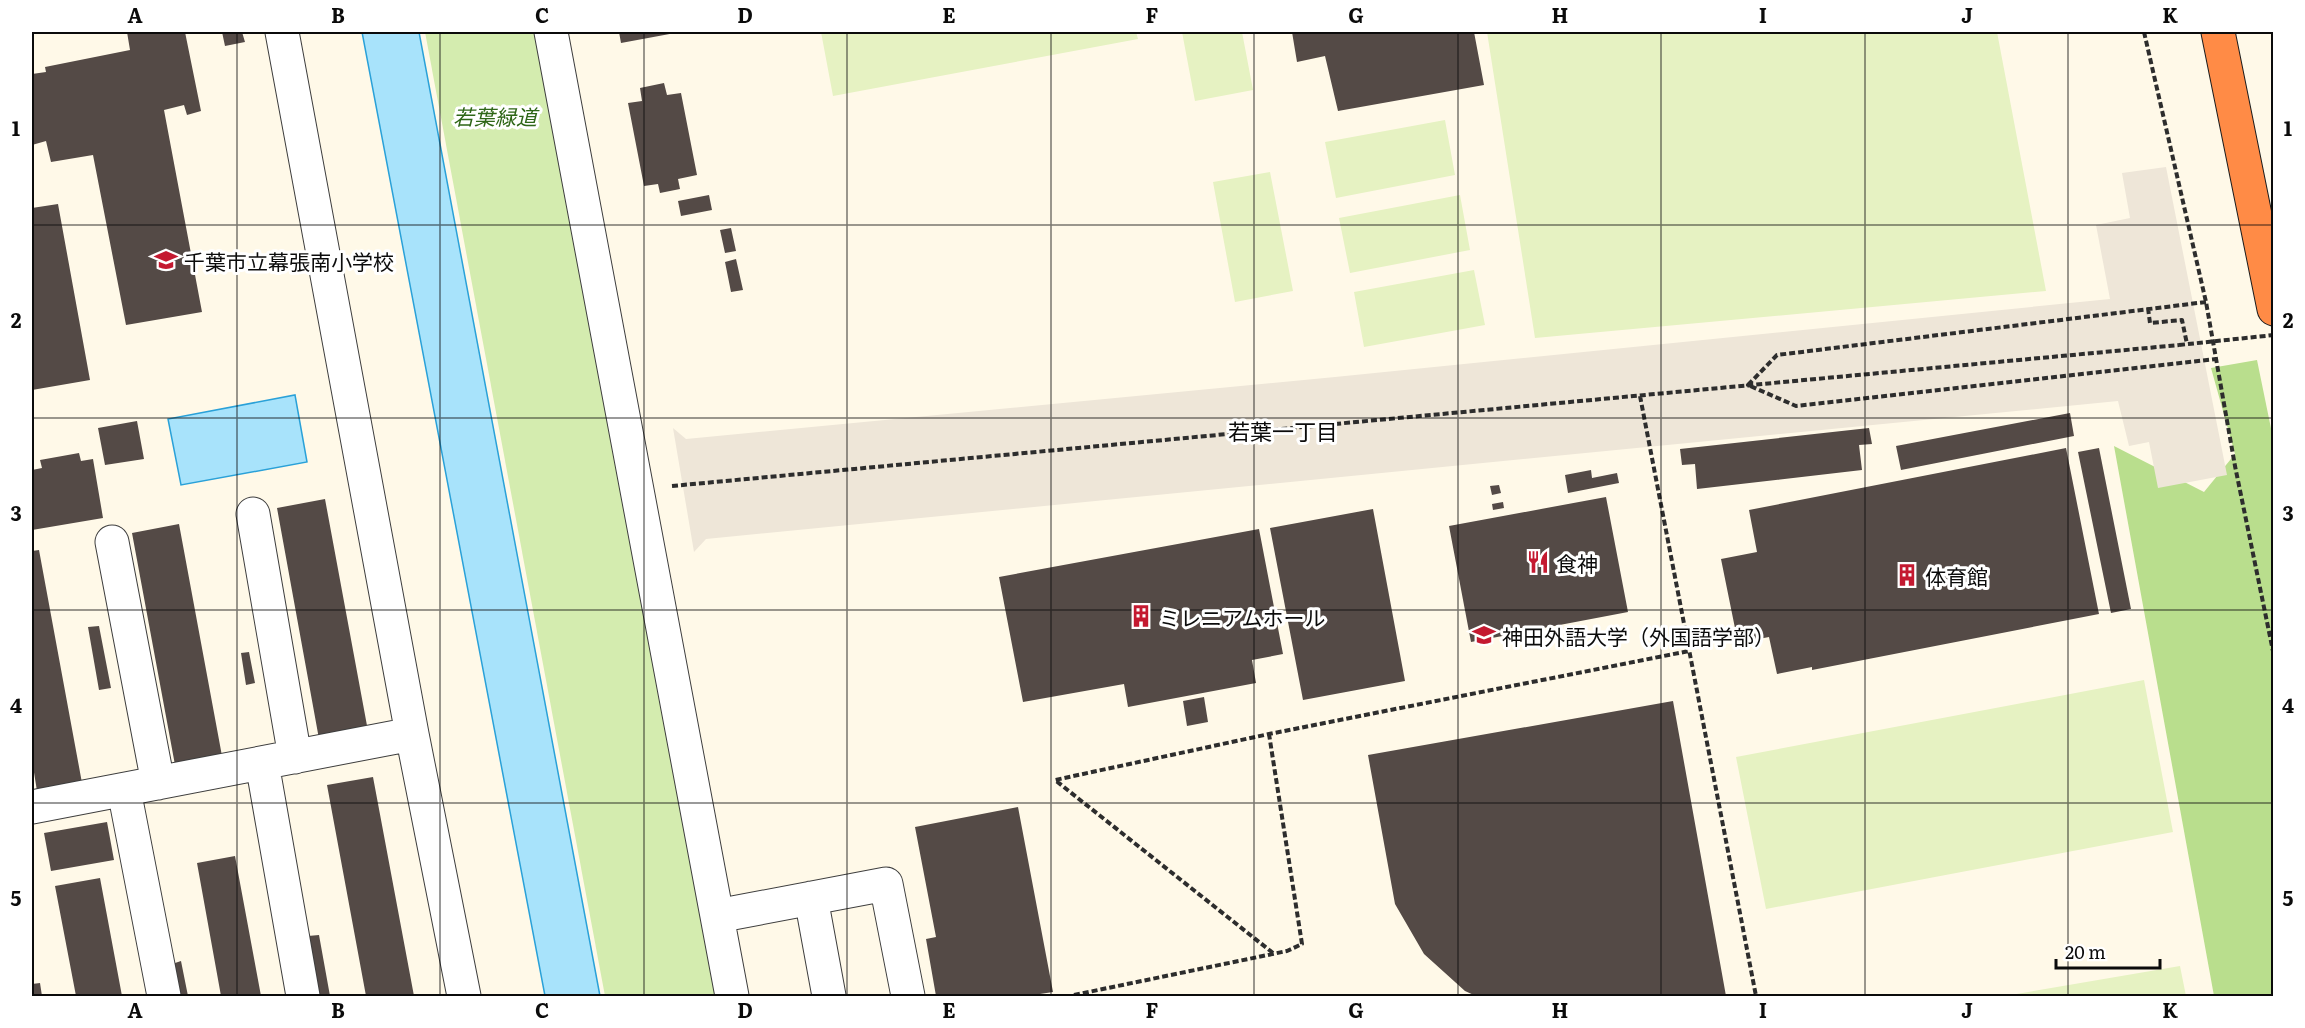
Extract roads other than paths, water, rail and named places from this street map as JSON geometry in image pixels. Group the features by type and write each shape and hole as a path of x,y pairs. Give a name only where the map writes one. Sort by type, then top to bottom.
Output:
{"highway":[{"path":"2218,32 2274,309"},
{"path":"2233,32 2274,195"}],"street":[{"path":"282,32 412,734 464,996"},
{"path":"551,32 732,996"},
{"path":"253,514 295,757"},
{"path":"112,542 158,783"},
{"path":"32,807 412,734"},
{"path":"262,763 303,996"},
{"path":"124,790 164,996"},
{"path":"717,916 886,884 908,996"},
{"path":"811,898 830,996"}],"water":[{"path":"362,32 419,32 600,996 545,996"},
{"path":"295,395 307,462 181,485 168,419"}],"place":[{"name":"千葉市立幕張南小学校","path":"166,260"},
{"name":"食神","path":"1538,562"},
{"name":"体育館","path":"1907,575"},
{"name":"ミレニアムホール","path":"1141,616"},
{"name":"神田外語大学（外国語学部）","path":"1484,635"}],"district":[{"name":"若葉一丁目","path":"1283,430"}],"park label":[{"name":"若葉緑道","path":"495,115"}]}
